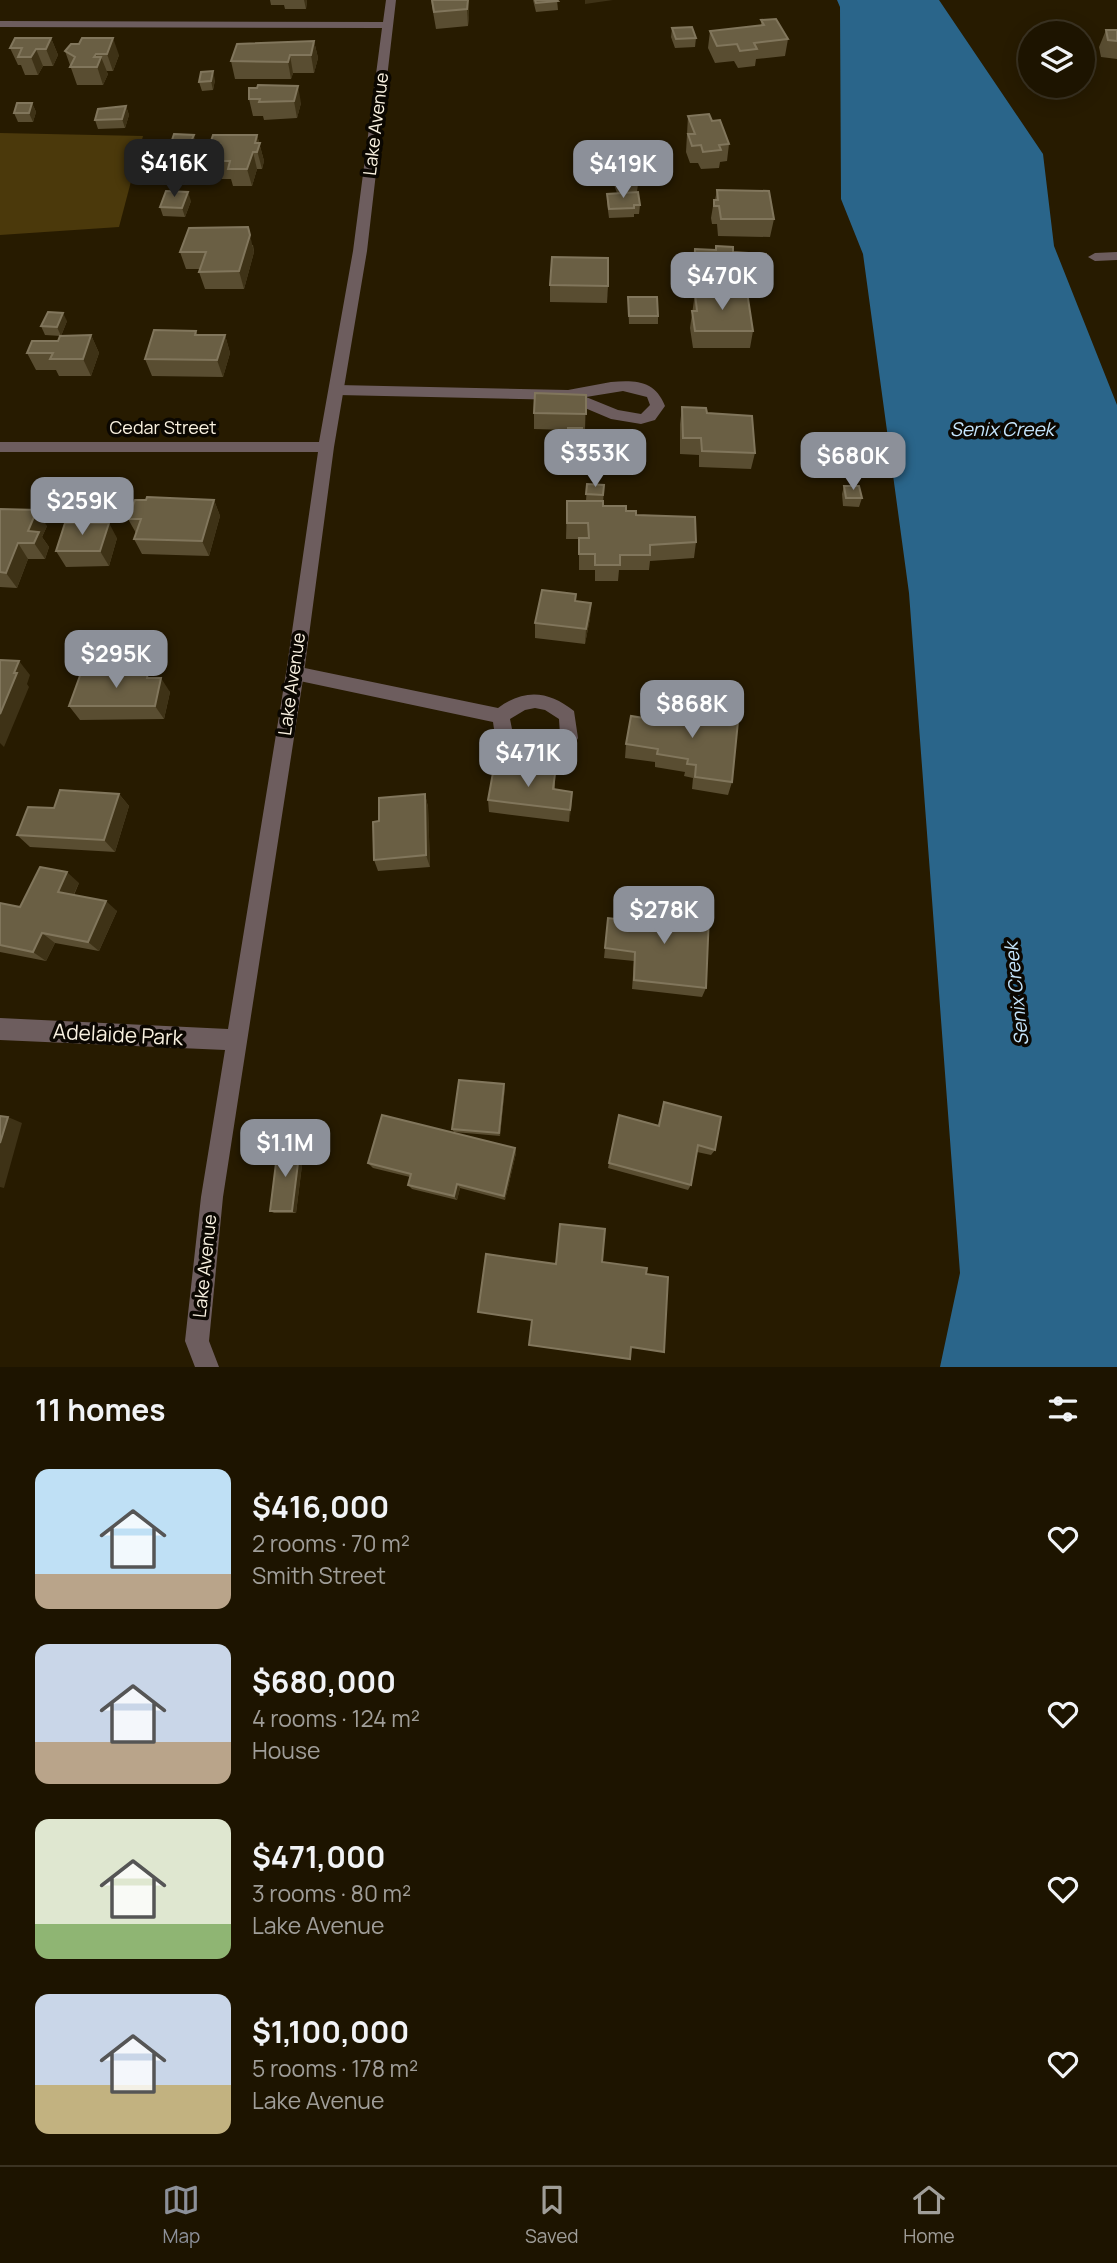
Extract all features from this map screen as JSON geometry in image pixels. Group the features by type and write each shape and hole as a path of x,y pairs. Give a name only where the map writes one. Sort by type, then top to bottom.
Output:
{"street":[{"name":"Lake Avenue","path":"207,1367 197,1341 212,1197 295,673 326,447 338,390 374,152 391,0"},
{"path":"0,24 388,25"},
{"path":"1095,257 1117,256"},
{"path":"338,390 568,395 623,386 638,387 653,394 658,406 650,416 630,418 568,395"},
{"name":"Cedar Street","path":"0,447 326,447"},
{"path":"295,673 501,716"},
{"name":"Adelaide Park","path":"0,1029 236,1041"}],"shaded area":[{"path":"0,133 143,136 119,227 0,235"}],"water":[{"name":"Senix Creek","path":"837,0 939,0 1043,154 1054,246 1117,405 1117,1367 940,1367 960,1273 909,593 863,254 841,199 840,7"}],"building":[{"path":"432,0 468,0 467,9 434,12"},
{"path":"535,0 557,0 558,1 536,3"},
{"path":"776,19 788,39 754,43 757,49 740,51 737,44 717,46 710,31 764,25 761,20"},
{"path":"692,27 696,38 676,39 672,28"},
{"path":"1106,30 1117,30 1117,41 1108,40"},
{"path":"15,38 51,38 46,49 36,49 31,57 18,57 22,48 10,48"},
{"path":"82,38 113,38 107,54 96,54 94,57 101,57 97,67 70,67 75,57 65,51 71,44 79,44"},
{"path":"314,41 311,55 290,55 288,62 231,61 237,44"},
{"path":"213,71 211,81 199,82 201,72"},
{"path":"258,85 298,86 294,101 259,102 260,99 249,99 249,88 257,88"},
{"path":"17,103 32,103 29,113 14,113"},
{"path":"126,106 122,119 95,120 98,109"},
{"path":"709,114 712,121 720,120 729,144 719,145 721,150 703,152 701,145 692,146 688,134 695,134 688,116"},
{"path":"174,134 194,135 190,144 171,143"},
{"path":"213,135 257,135 255,143 260,143 257,152 253,152 247,169 228,169 230,161 215,161 220,144 210,144"},
{"path":"632,164 638,184 618,186 610,165"},
{"path":"717,190 769,191 774,219 721,219 719,206 714,206 714,200 718,200"},
{"path":"166,191 188,192 182,208 160,207"},
{"path":"638,192 640,205 634,205 634,208 609,209 607,194"},
{"path":"248,227 250,235 239,271 199,272 206,252 180,252 189,228"},
{"path":"716,246 733,247 733,252 766,254 766,276 739,275 733,278 694,273 695,249 716,250"},
{"path":"552,257 608,258 608,286 550,285"},
{"path":"747,292 753,331 695,331 692,311 697,311 695,293"},
{"path":"628,297 657,297 658,316 629,316"},
{"path":"48,312 63,313 57,327 41,326"},
{"path":"154,330 196,331 195,335 225,335 217,360 145,359"},
{"path":"91,335 83,359 50,359 53,353 27,353 32,341 58,341 60,336"},
{"path":"535,393 586,395 586,414 534,413"},
{"path":"682,407 706,408 707,413 752,416 755,453 702,451 701,438 683,438"},
{"path":"568,428 582,428 582,442 568,441"},
{"path":"587,484 604,485 603,495 586,494"},
{"path":"844,486 859,486 862,498 846,498"},
{"path":"147,497 214,500 202,541 134,539 141,519 128,519 135,500 146,500"},
{"path":"567,501 603,501 603,506 626,506 626,511 636,511 636,515 695,517 696,542 650,545 650,555 620,555 620,565 595,565 595,554 579,554 579,538 589,538 588,523 567,523"},
{"path":"0,509 37,510 28,531 39,532 34,543 18,543 6,573 0,572"},
{"path":"65,523 109,523 100,551 56,551"},
{"path":"542,590 576,594 575,601 591,603 586,629 535,623"},
{"path":"0,660 19,661 14,673 17,673 0,714"},
{"path":"148,672 147,678 161,678 155,706 69,706 81,673"},
{"path":"709,706 739,711 732,782 695,777 696,765 687,764 688,759 657,754 658,749 626,744 631,716 644,718 645,714 690,720 691,713 708,715"},
{"path":"494,767 555,774 553,789 572,792 570,810 488,800"},
{"path":"60,790 119,794 104,840 17,835 28,807 54,808"},
{"path":"425,794 426,855 374,860 373,822 379,821 379,798"},
{"path":"40,867 67,872 58,892 106,901 88,942 42,933 33,952 0,945 0,903 20,907"},
{"path":"635,907 709,915 706,988 634,980 635,952 605,948 608,918 634,921"},
{"path":"459,1080 504,1084 499,1133 452,1129"},
{"path":"664,1102 721,1117 715,1150 698,1145 691,1185 609,1163 619,1115 659,1126"},
{"path":"382,1115 515,1148 504,1196 457,1184 454,1196 408,1185 411,1174 368,1163"},
{"path":"0,1116 8,1117 0,1143"},
{"path":"278,1147 300,1147 292,1211 270,1211"},
{"path":"560,1224 605,1229 602,1262 647,1268 646,1274 668,1277 664,1352 631,1347 630,1359 529,1345 532,1320 478,1312 486,1254 556,1264"}]}
